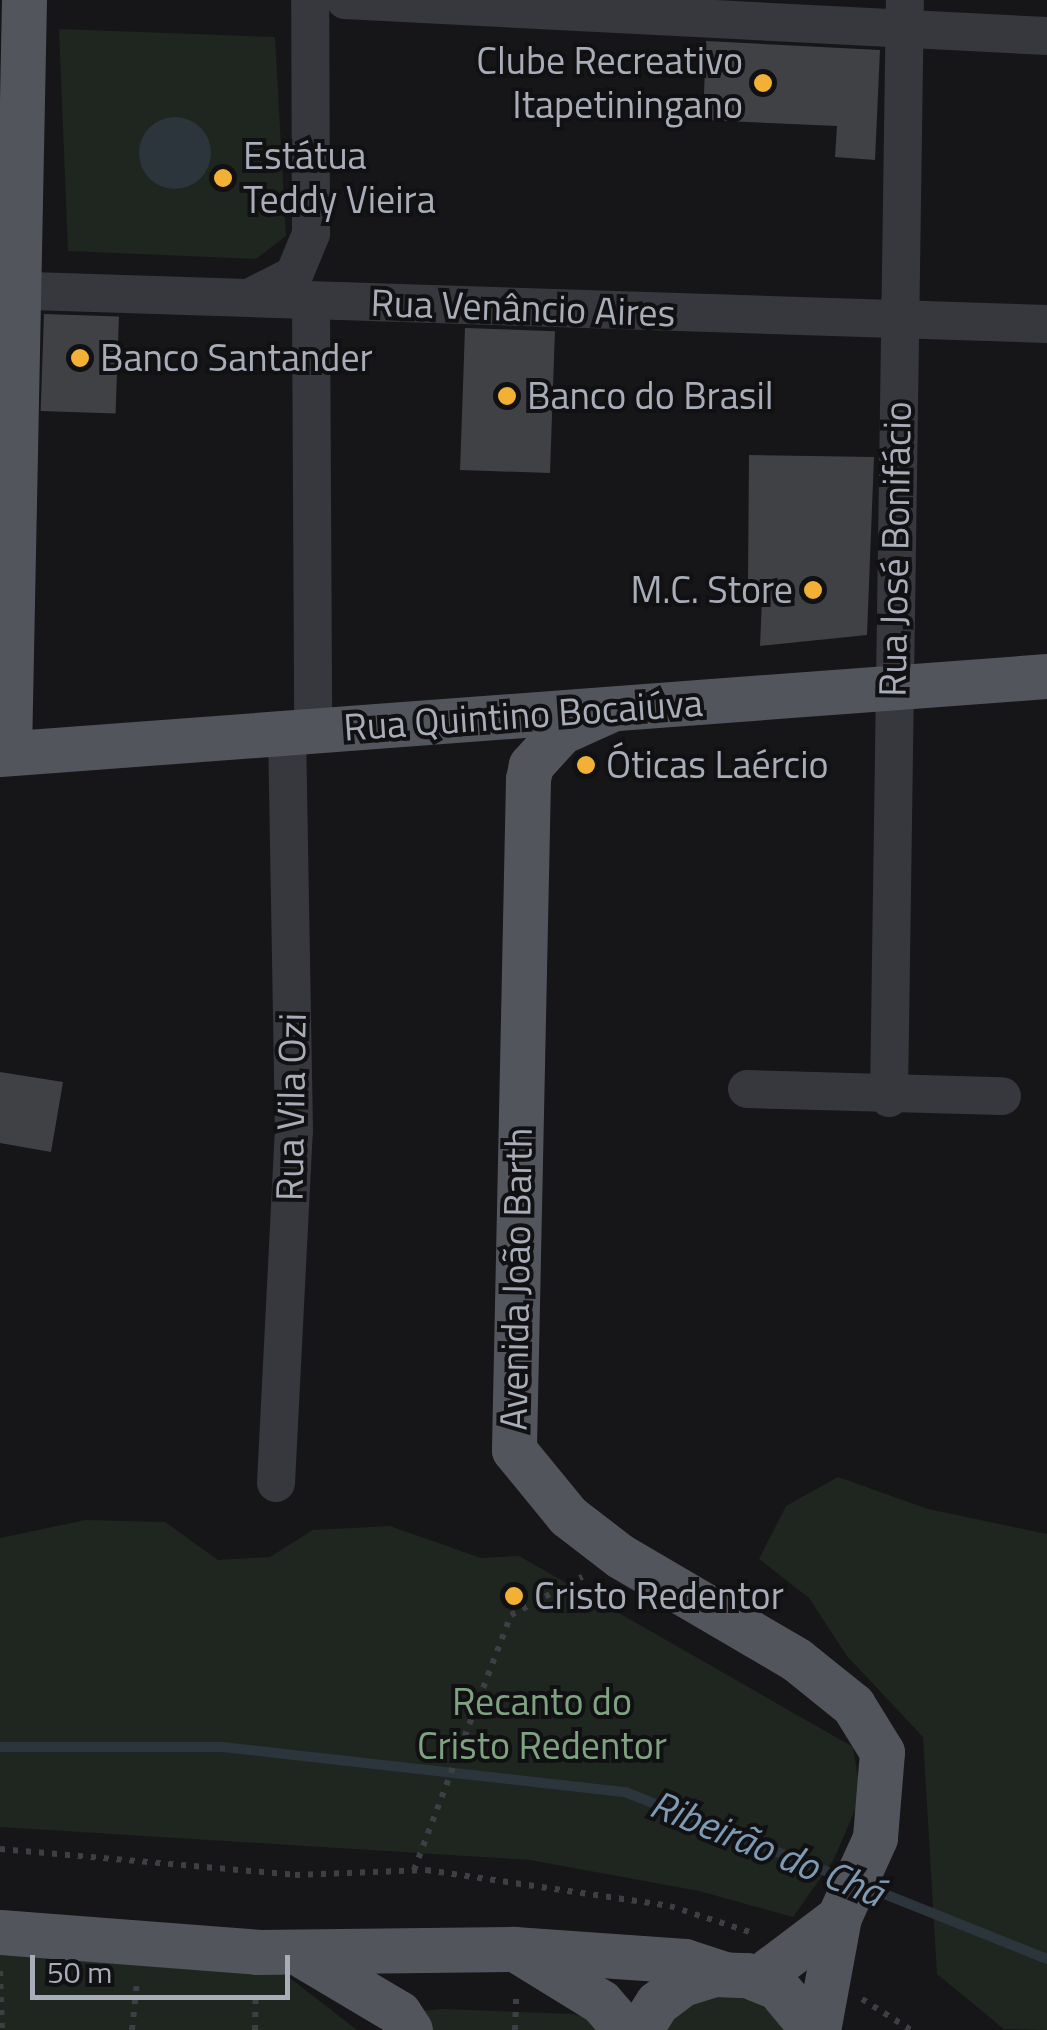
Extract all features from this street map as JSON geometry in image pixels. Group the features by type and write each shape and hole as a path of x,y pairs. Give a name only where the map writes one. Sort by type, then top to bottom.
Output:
{"main road":[{"path":"5,754 10,291 24,0"},
{"name":"Rua Quintino Bocaiúva","path":"5,754 300,731 474,723 1047,676"},
{"path":"528,780 531,765 561,732 612,710"},
{"path":"474,723 505,744 528,780"},
{"name":"Avenida João Barth","path":"528,780 514,1450 568,1516 620,1556 798,1660 854,1705 882,1752 875,1838 839,1918 813,1962 816,2030"},
{"path":"0,1932 297,1952 514,1949 684,1961 741,1977 801,2009 816,2030"},
{"path":"514,1949 601,2002 625,2030"},
{"path":"297,1952 398,2012 410,2030"},
{"path":"640,2030 656,2003 682,1984 813,1962"}],"street":[{"path":"239,299 261,295 294,275 311,234 310,0"},
{"path":"345,0 904,13 1047,36"},
{"name":"Rua José Bonifácio","path":"889,1098 891,687 904,13"},
{"name":"Rua Venâncio Aires","path":"10,291 1047,324"},
{"name":"Rua Vila Ozi","path":"276,1483 294,1131 311,302"},
{"path":"747,1089 889,1098 1002,1096"}],"path":[{"path":"414,1870 511,1616 620,1556"},
{"path":"0,1849 295,1876 414,1870 670,1906 813,1962 910,2030"},
{"path":"132,2030 141,1943"},
{"path":"0,1961 2,2030"}],"green space":[{"path":"59,29 275,37 286,236 256,259 68,251"},
{"path":"838,1477 928,1509 1047,1534 1047,2030 1004,2029 937,1974 923,1737 847,1656 809,1598 759,1559 786,1506"},
{"name":"Recanto do Cristo Redentor","path":"86,1520 165,1522 218,1560 270,1557 313,1530 390,1526 481,1558 519,1556 853,1747 861,1796 834,1859 793,1917 699,1891 530,1860 0,1827 0,1538"},
{"path":"0,1940 277,1968 357,2030 0,2030"},
{"path":"734,1994 756,2000 789,2030 664,2030 689,2004"},
{"path":"422,2011 573,2014 590,2018 599,2030 427,2030"}],"shaded area":[{"path":"175,117 200,128 211,153 200,178 175,189 150,178 139,153 150,128"}],"building":[{"name":"Clube Recreativo Itapetiningano","path":"706,41 880,50 875,160 835,157 837,126 703,120"},
{"name":"Banco Santander","path":"44,314 119,317 116,414 41,411"},
{"name":"Banco do Brasil","path":"465,328 555,331 550,473 460,470"},
{"path":"749,455 874,457 867,635 760,646 762,598 748,581"},
{"path":"0,1072 63,1082 51,1152 0,1143"}],"waterway":[{"name":"Ribeirão do Chá","path":"0,1747 222,1747 625,1792 846,1879"},
{"name":"Ribeirão do Chá","path":"867,1887 1047,1959"}],"place":[{"name":"Clube Recreativo Itapetiningano","path":"763,83"},
{"name":"Estátua Teddy Vieira","path":"223,178"},
{"name":"Banco Santander","path":"80,358"},
{"name":"Banco do Brasil","path":"507,396"},
{"name":"M.C. Store","path":"813,590"},
{"name":"Óticas Laércio","path":"586,765"},
{"name":"Cristo Redentor","path":"514,1596"}]}
